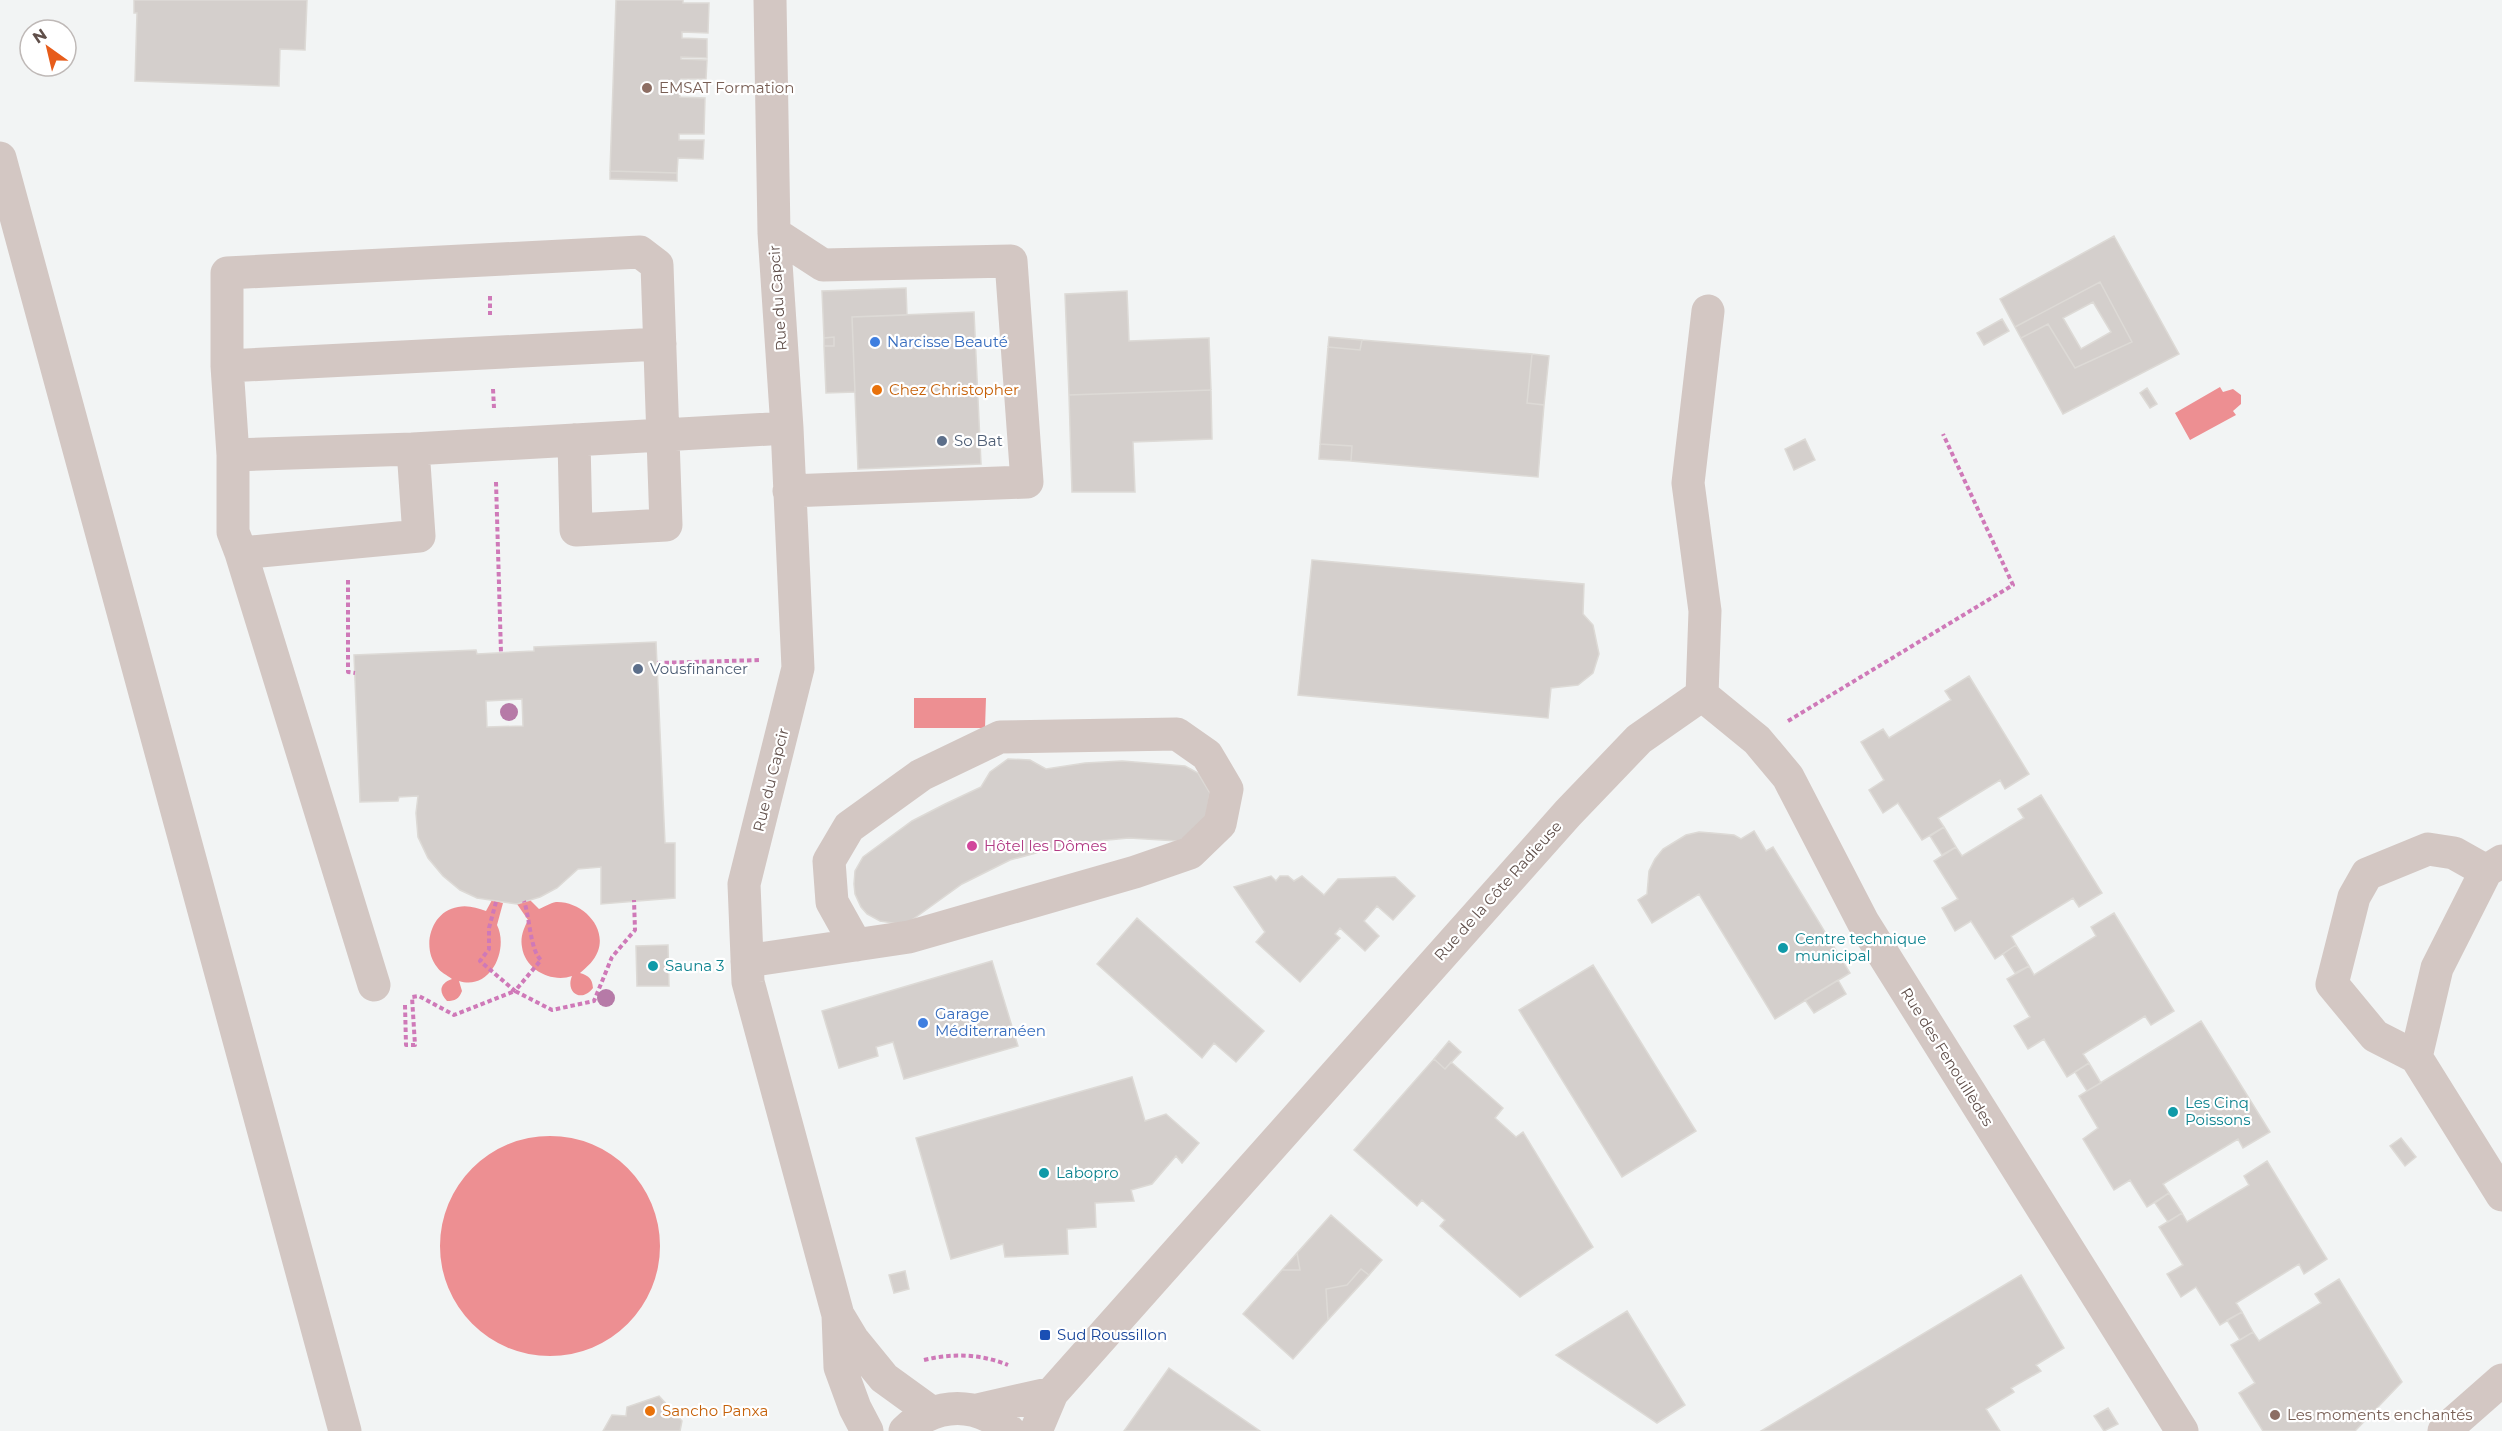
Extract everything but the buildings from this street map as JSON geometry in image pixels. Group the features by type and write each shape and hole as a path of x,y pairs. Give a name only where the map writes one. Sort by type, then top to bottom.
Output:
{"street":[{"name":"Rue du Capcir","path":"770,0 774,233 787,428 798,668 744,884 748,982 838,1315 840,1367 855,1408 867,1431"},
{"path":"0,158 345,1431"},
{"path":"774,233 823,265 1011,261 1027,482 789,491"},
{"path":"374,986 241,554 232,532 233,455 227,366 227,273 640,252 657,265 666,525 576,530 574,440"},
{"path":"1702,695 1705,610 1688,483 1708,311"},
{"path":"227,366 660,344"},
{"path":"233,455 413,449 787,428"},
{"path":"241,554 419,536 413,449"},
{"name":"Rue des Fenouillèdes","path":"1702,695 1757,740 1788,777 1863,921 2182,1431"},
{"name":"Rue de la Côte Radieuse","path":"1052,1393 1568,813 1639,739 1702,695"},
{"path":"747,961 856,945 909,937 1135,872 1190,853 1220,824 1227,789 1207,755 1177,734 999,737 921,775 849,827 829,861 832,902 856,945"},
{"path":"2416,1057 2437,968 2494,866 2454,853 2428,849 2367,874 2354,897 2332,984 2374,1036 2416,1057 2502,1195"},
{"name":"Rue du Capcir","path":"838,1315 854,1340 918,1422"},
{"path":"2444,1431 2502,1380"},
{"path":"977,1410 1052,1393"},
{"path":"1036,1431 1052,1393"},
{"path":"918,1422 954,1407 977,1410 998,1420 1009,1431"}],"path":[{"path":"1757,740 2013,585 1943,434"},
{"path":"347,543 348,672 355,673"},
{"path":"657,663 770,659"},
{"path":"496,902 489,928 489,949 480,961 515,991 552,1010 594,1002 612,957 635,930 634,900"},
{"path":"405,1000 406,1045 415,1045 412,997 419,996 454,1015 515,991 541,960 537,956 531,937 530,918 525,901"}],"shaded area":[{"path":"2220,387 2223,392 2233,389 2241,395 2241,404 2233,411 2236,415 2190,440 2175,413"},
{"path":"914,698 986,698 985,728 914,728"},
{"path":"492,900 503,903 497,925 501,945 499,956 488,974 480,980 459,981 462,991 460,996 447,1001 441,991 443,985 452,979 437,967 430,950 429,940 435,922 441,915 458,907 465,906 486,911"},
{"path":"530,900 539,909 556,902 574,906 583,910 595,924 600,942 598,951 593,961 580,973 588,976 592,982 593,988 589,992 584,995 576,994 571,987 572,976 556,978 548,976 528,962 522,943 528,920 517,904"},
{"path":"550,1136 571,1138 592,1144 628,1168 652,1204 658,1225 660,1246 658,1267 652,1288 628,1324 592,1348 571,1354 550,1356 529,1354 508,1348 472,1324 448,1288 442,1267 440,1246 442,1225 448,1204 472,1168 508,1144 529,1138"}],"place":[{"name":"EMSAT Formation","path":"647,88"},
{"name":"Narcisse Beauté","path":"875,342"},
{"name":"Chez Christopher","path":"877,390"},
{"name":"So Bat","path":"942,441"},
{"name":"Vousfinancer","path":"638,669"},
{"name":"Hôtel les Dômes","path":"972,846"},
{"name":"Centre technique municipal","path":"1783,948"},
{"name":"Sauna 3","path":"653,966"},
{"name":"Garage Méditerranéen","path":"923,1023"},
{"name":"Les Cinq Poissons","path":"2173,1112"},
{"name":"Labopro","path":"1044,1173"},
{"name":"Sud Roussillon","path":"1045,1335"},
{"name":"Sancho Panxa","path":"650,1411"},
{"name":"Les moments enchantés","path":"2275,1415"}]}
